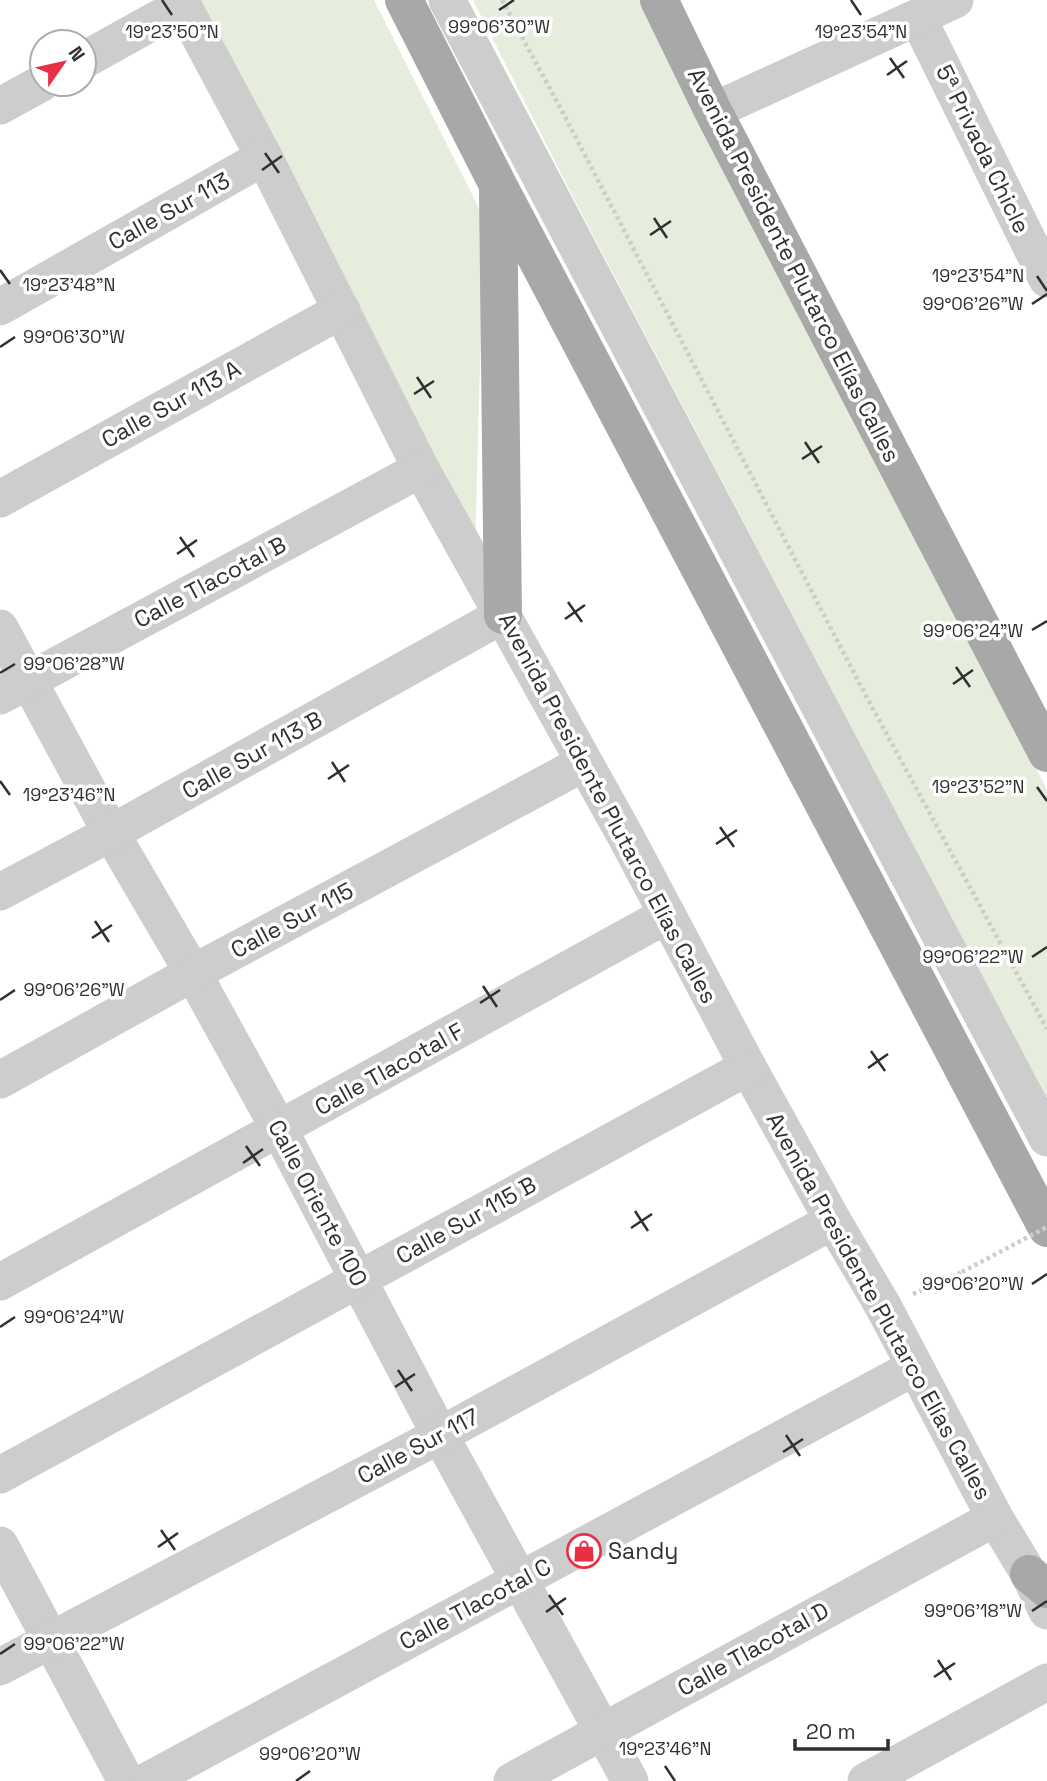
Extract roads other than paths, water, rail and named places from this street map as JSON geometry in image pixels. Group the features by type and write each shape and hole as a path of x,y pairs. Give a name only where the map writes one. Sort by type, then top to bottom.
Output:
{"main road":[{"path":"404,0 498,185 1047,1228"},
{"name":"Avenida Presidente Plutarco Elías Calles","path":"659,0 713,111 1047,753"},
{"path":"498,185 503,615"}],"street":[{"path":"447,0 1047,1138"},
{"path":"713,111 955,0"},
{"path":"98,52 182,3"},
{"name":"Avenida Presidente Plutarco Elías Calles","path":"182,3 264,157 421,468 626,837 748,1067 883,1306 995,1518 1038,1581 1047,1611"},
{"name":"5ª Privada Chicle","path":"918,18 1047,279"},
{"path":"0,106 28,91"},
{"name":"Calle Sur 113","path":"0,307 264,157"},
{"name":"Calle Sur 113 A","path":"0,499 342,310"},
{"name":"Calle Tlacotal B","path":"14,688 421,468"},
{"name":"Calle Sur 113 B","path":"0,892 503,615"},
{"name":"Calle Oriente 100","path":"0,628 14,688 111,833 193,973 279,1129 440,1435 630,1781"},
{"name":"Calle Sur 115","path":"0,1080 584,763"},
{"name":"Calle Tlacotal F","path":"0,1282 667,915"},
{"name":"Calle Sur 115 B","path":"0,1475 748,1067"},
{"name":"Calle Sur 117","path":"0,1667 440,1435 833,1221"},
{"name":"Calle Tlacotal C","path":"147,1781 915,1367"},
{"name":"Calle Tlacotal D","path":"512,1781 995,1518"},
{"path":"0,1545 126,1781"},
{"path":"866,1781 1047,1682"}],"place":[{"name":"Sandy","path":"584,1551"}]}
